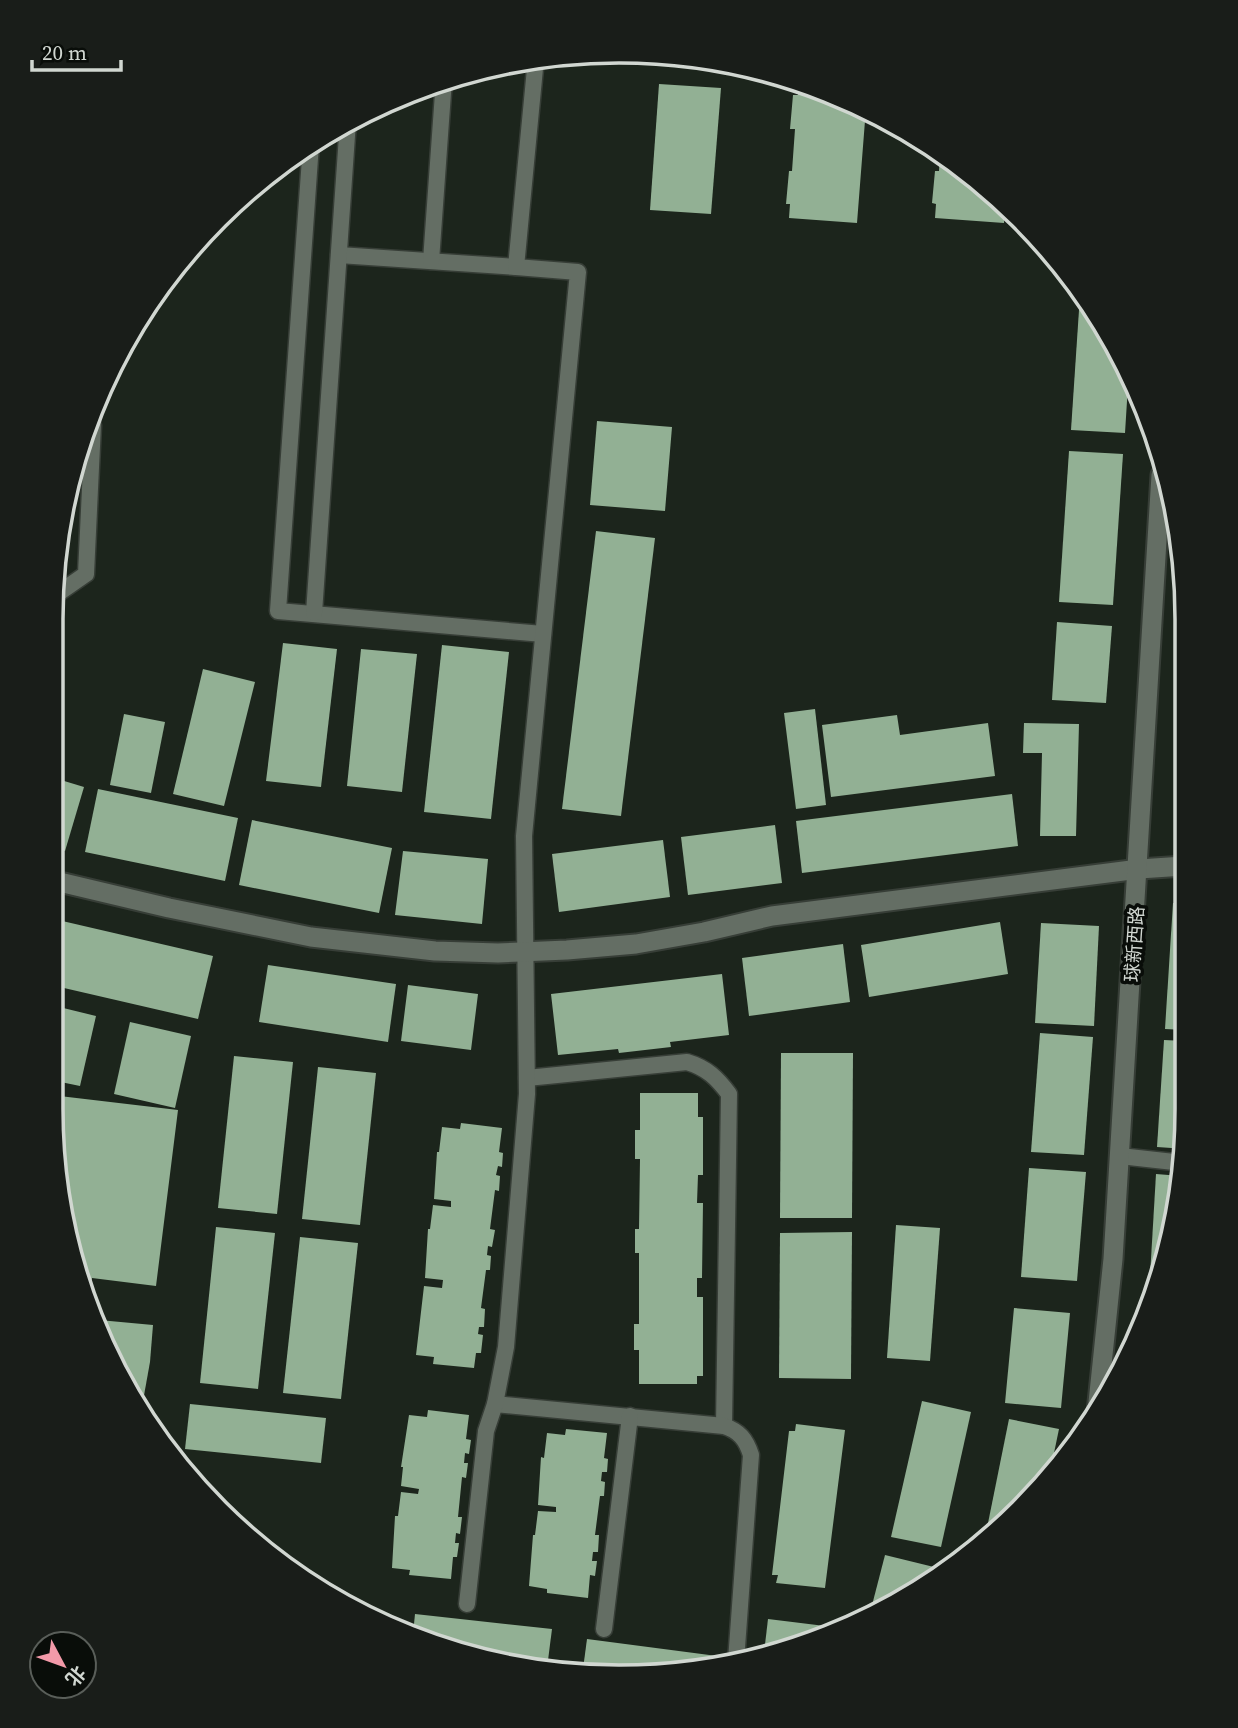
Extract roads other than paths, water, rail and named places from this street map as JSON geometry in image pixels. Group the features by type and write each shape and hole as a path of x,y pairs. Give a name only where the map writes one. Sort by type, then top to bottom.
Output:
{"street":[{"name":"球新西路","path":"1099,1390 1120,1156 1160,493"},
{"path":"63,883 311,937 435,951 524,952 636,944 772,916 1175,867"}],"lane":[{"path":"516,267 535,70"},
{"path":"431,261 443,92"},
{"path":"314,614 347,134"},
{"path":"309,158 278,611 543,634"},
{"path":"339,255 578,272 524,836 527,1078 506,1347 495,1404 486,1431 467,1604"},
{"path":"64,590 86,575 92,443"},
{"path":"527,1078 687,1062 709,1071 729,1094 724,1426"},
{"path":"1120,1156 1172,1162"},
{"path":"495,1404 724,1426 743,1437 751,1455 737,1652"},
{"path":"604,1629 630,1416"}]}
